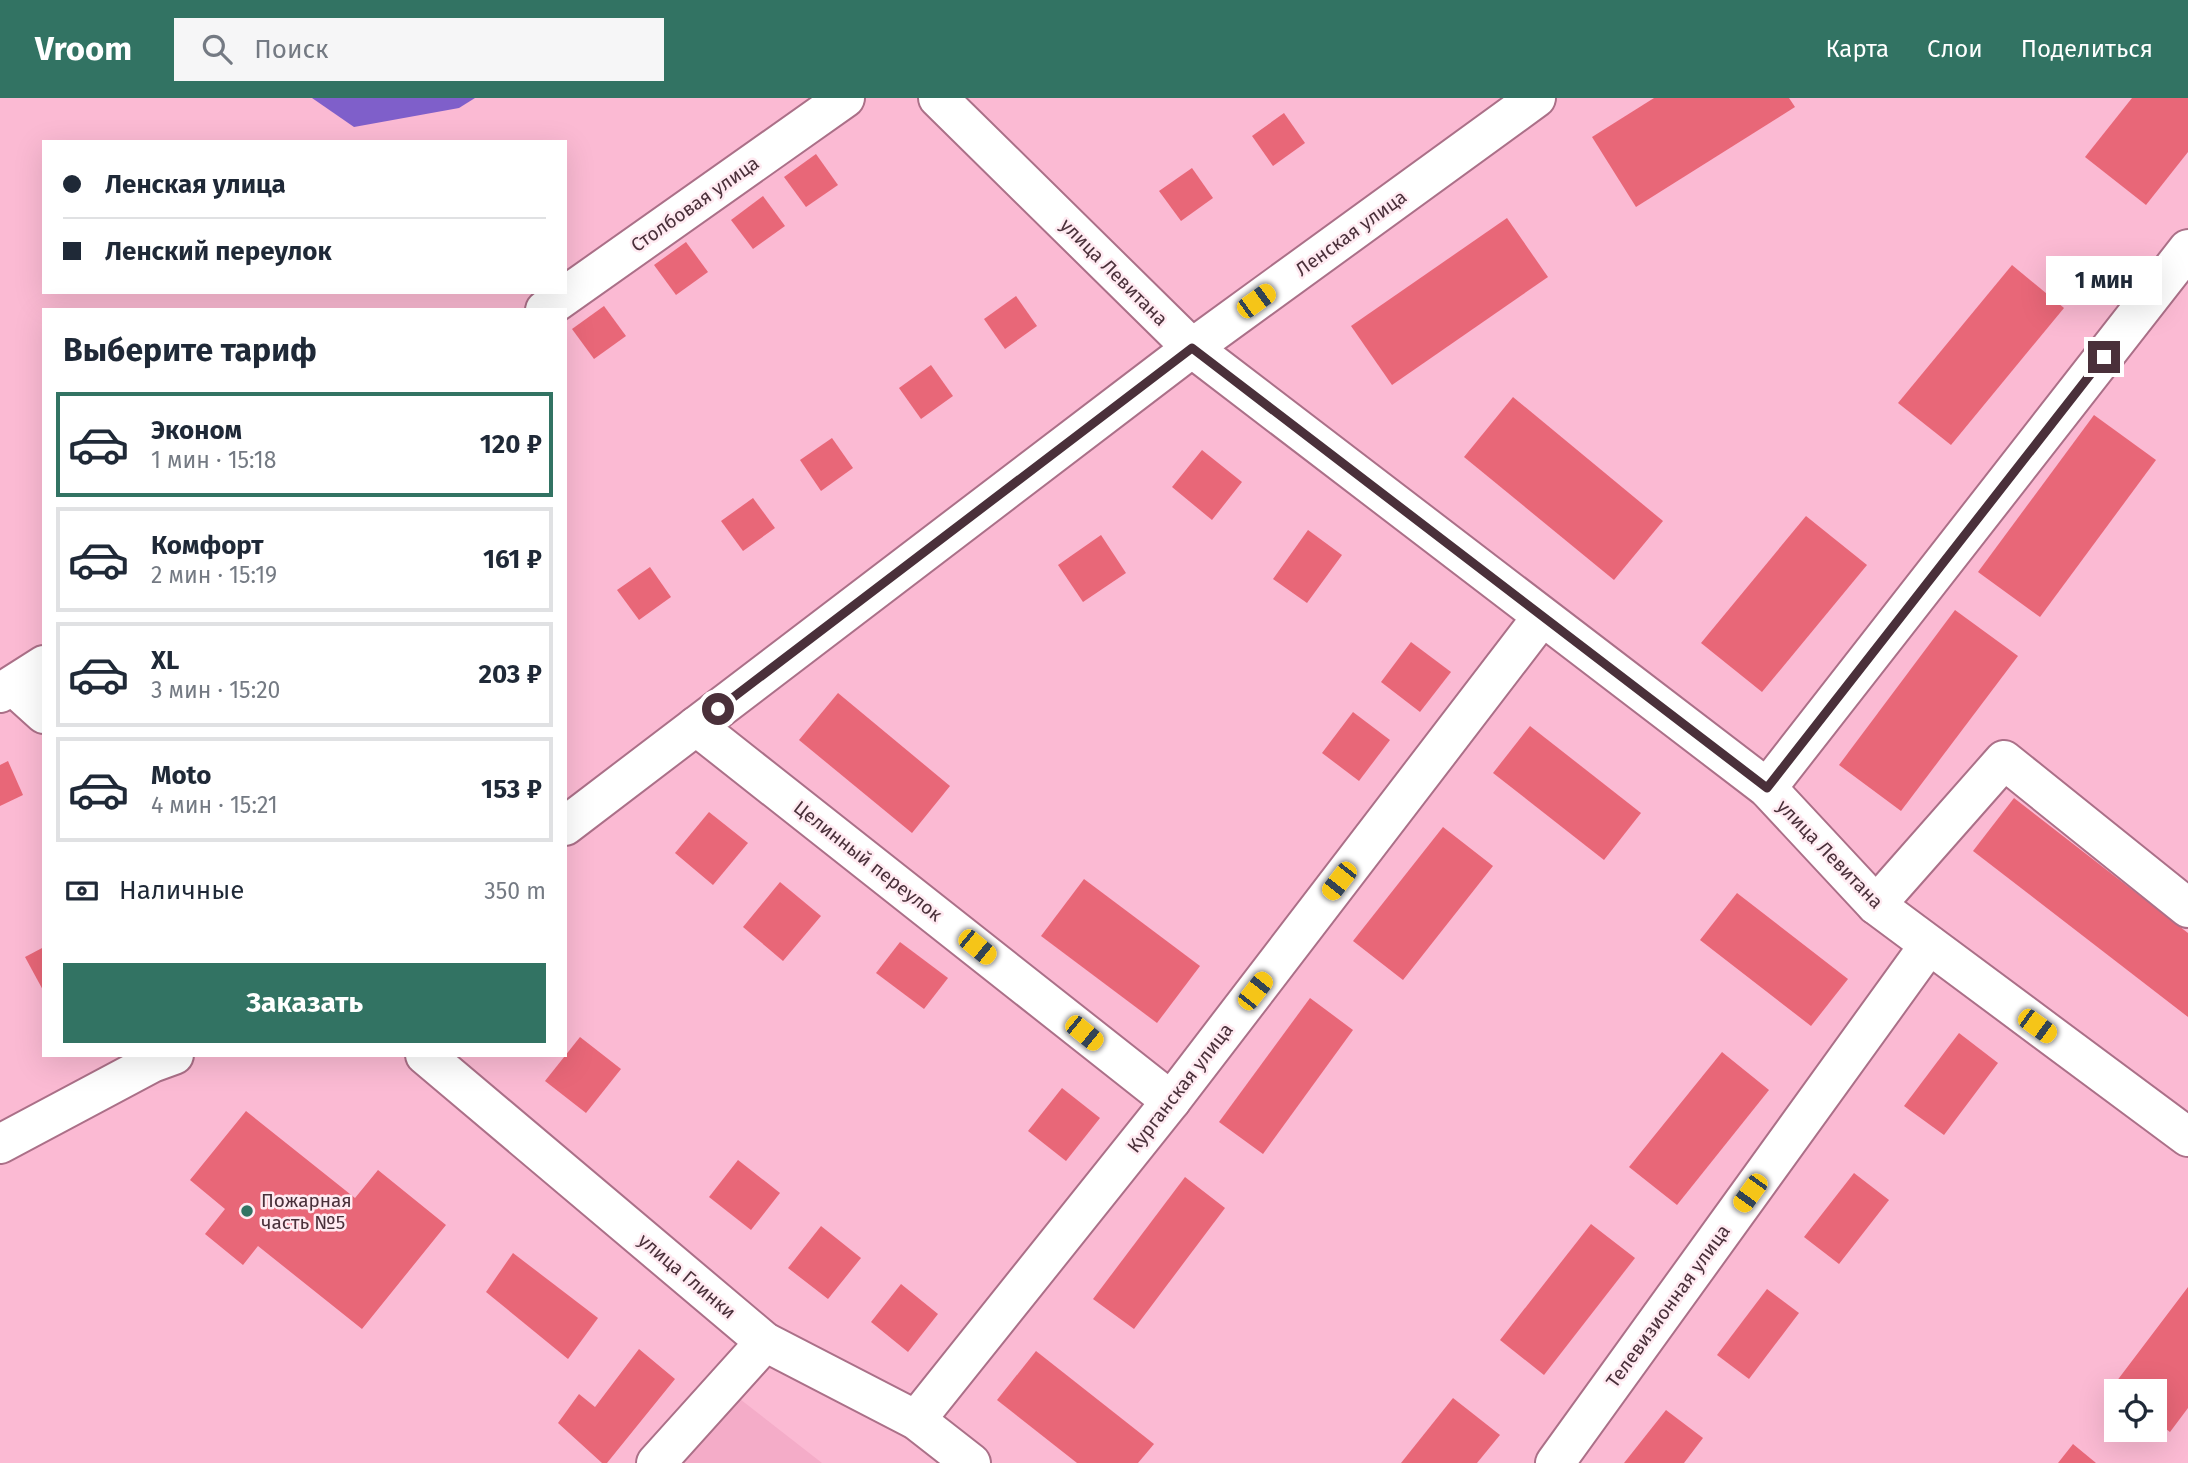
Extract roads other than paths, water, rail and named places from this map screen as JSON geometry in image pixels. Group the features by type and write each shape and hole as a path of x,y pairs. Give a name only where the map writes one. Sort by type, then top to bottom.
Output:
{"street":[{"name":"Столбовая улица","path":"548,308 845,98"},
{"name":"улица Левитана","path":"938,98 1192,348 1541,618 1767,788 1876,905 2188,1138"},
{"name":"Ленская улица","path":"567,824 1192,348 1536,98"},
{"path":"1767,788 2188,249"},
{"name":"Курганская улица","path":"916,1420 1171,1101 1541,618"},
{"path":"42,665 6,690 42,713"},
{"name":"Целинный переулок","path":"696,726 1171,1101"},
{"path":"1876,905 2004,760 2188,908"},
{"name":"Телевизионная улица","path":"1555,1463 1929,945"},
{"path":"0,1144 152,1063 168,1057"},
{"name":"улица Глинки","path":"427,1057 765,1342 916,1420 971,1463"},
{"path":"656,1463 765,1342"}],"place":[{"name":"Пожарная часть №5","path":"247,1211"}]}
